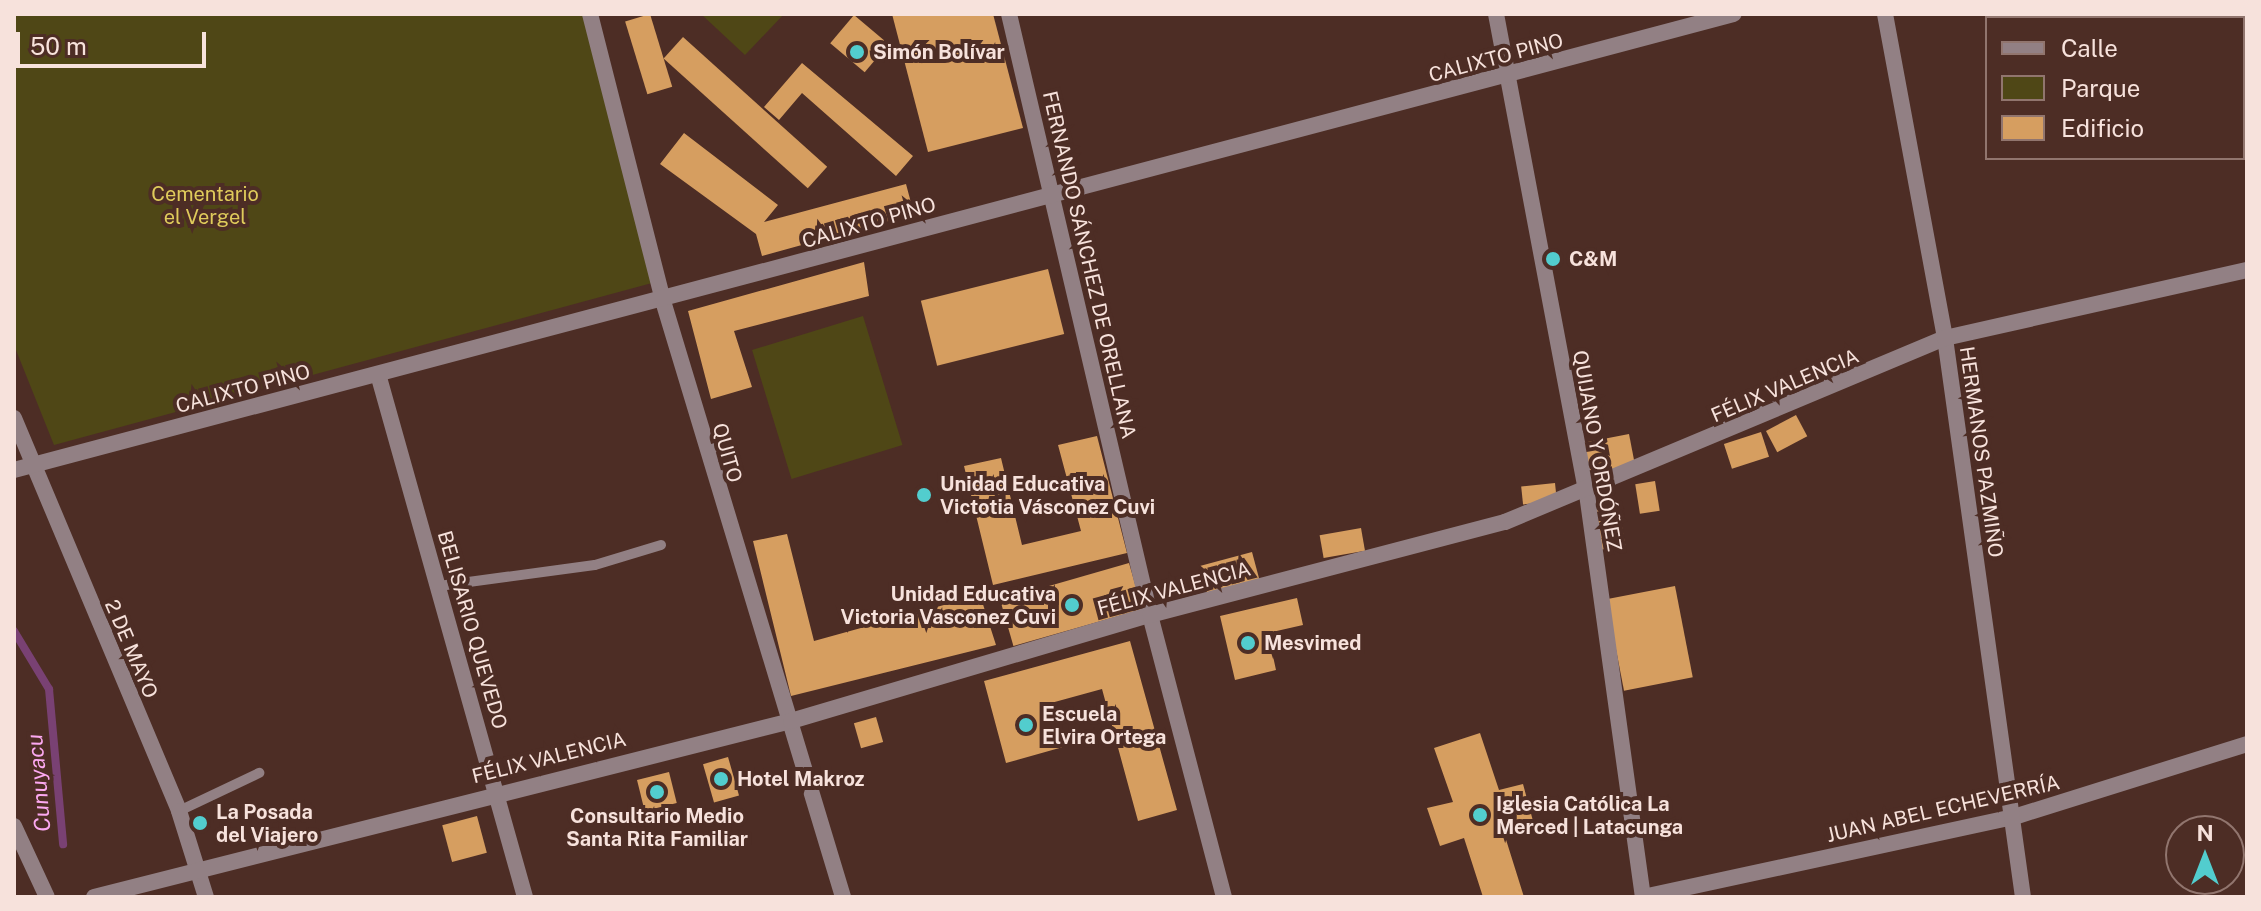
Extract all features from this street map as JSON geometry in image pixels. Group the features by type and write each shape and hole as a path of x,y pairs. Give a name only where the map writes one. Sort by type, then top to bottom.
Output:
{"street":[{"name":"QUITO","path":"590,14 663,301 843,897"},
{"name":"FERNANDO SÁNCHEZ DE ORELLANA","path":"1009,14 1054,192 1150,615 1224,897"},
{"name":"QUIJANO Y ORDÓÑEZ","path":"1496,14 1587,494 1643,897"},
{"name":"CALIXTO PINO","path":"22,468 663,301 1054,192 1507,77 1734,14"},
{"name":"HERMANOS PAZMIÑO","path":"1885,14 1945,338 2023,897"},
{"name":"FÉLIX VALENCIA","path":"94,897 201,872 497,790 791,721 1150,615 1505,522 1587,494 1945,338 2247,270"},
{"name":"BELISARIO QUEVEDO","path":"378,374 525,897"},
{"name":"2 DE MAYO","path":"14,418 22,468 179,811 201,872 206,897"},
{"name":"JUAN ABEL ECHEVERRÍA","path":"1643,897 2014,817 2247,744"},
{"path":"14,826 47,897"}],"lane":[{"path":"439,586 595,565 661,545"},
{"path":"179,811 259,773"}],"green space":[{"name":"Cementario el Vergel","path":"14,14 587,14 663,280 54,445 14,345"},
{"path":"701,14 784,14 745,55"},
{"path":"863,316 902,445 792,479 752,350"}],"building":[{"path":"650,14 672,87 647,94 625,22"},
{"path":"892,14 993,14 1023,128 928,152"},
{"path":"854,15 888,44 865,72 830,43"},
{"path":"683,37 827,167 808,188 664,59"},
{"path":"802,63 913,156 896,176 802,93 779,120 764,107"},
{"path":"684,133 778,205 764,222 906,184 914,214 762,256 756,234 660,164"},
{"path":"864,262 869,296 734,331 752,387 711,399 688,311"},
{"path":"1048,269 1064,334 937,366 921,301"},
{"path":"1796,415 1807,436 1777,452 1766,431"},
{"path":"1761,432 1769,457 1732,469 1724,444"},
{"path":"1629,434 1635,466 1590,475 1584,443"},
{"path":"1097,436 1127,553 993,585 964,466 1001,458 1022,545 1081,531 1058,445"},
{"path":"1655,481 1660,511 1640,514 1635,484"},
{"path":"1555,483 1557,501 1523,504 1521,487"},
{"path":"1618,504 1625,545 1600,550 1592,509"},
{"path":"1361,528 1365,551 1324,558 1320,535"},
{"path":"787,534 814,641 980,595 996,645 791,696 753,541"},
{"path":"1252,552 1259,579 1207,593 1200,566"},
{"name":"Unidad Educativa Victoria Vasconez Cuvi","path":"1129,563 1142,609 1013,646 1000,600"},
{"path":"1675,586 1693,677 1624,691 1606,599"},
{"name":"Mesvimed","path":"1297,598 1303,625 1268,633 1276,670 1235,680 1220,616"},
{"name":"Escuela Elvira Ortega","path":"1130,641 1177,810 1138,821 1102,689 1051,703 1063,747 1006,763 984,681"},
{"path":"876,717 883,742 861,748 854,723"},
{"name":"Iglesia Católica La Merced | Latacunga","path":"1480,733 1499,790 1523,784 1533,821 1503,830 1524,897 1483,897 1464,838 1440,846 1427,808 1453,802 1434,748"},
{"path":"596,737 599,751 581,754 578,741"},
{"name":"Hotel Makroz","path":"728,757 739,795 714,803 703,764"},
{"name":"Consultario Medio Santa Rita Familiar","path":"669,772 677,803 645,811 637,780"},
{"path":"477,816 487,853 452,862 442,825"}],"waterway":[{"name":"Cunuyacu","path":"14,631 49,689 63,844"}],"place":[{"name":"Simón Bolívar","path":"857,52"},
{"name":"C&M","path":"1553,259"},
{"name":"Unidad Educativa Victotia Vásconez Cuvi","path":"924,495"},
{"name":"Unidad Educativa Victoria Vasconez Cuvi","path":"1072,605"},
{"name":"Mesvimed","path":"1248,643"},
{"name":"Escuela Elvira Ortega","path":"1026,725"},
{"name":"Hotel Makroz","path":"721,779"},
{"name":"Consultario Medio Santa Rita Familiar","path":"657,792"},
{"name":"Iglesia Católica La Merced | Latacunga","path":"1480,815"},
{"name":"La Posada del Viajero","path":"200,823"}]}
